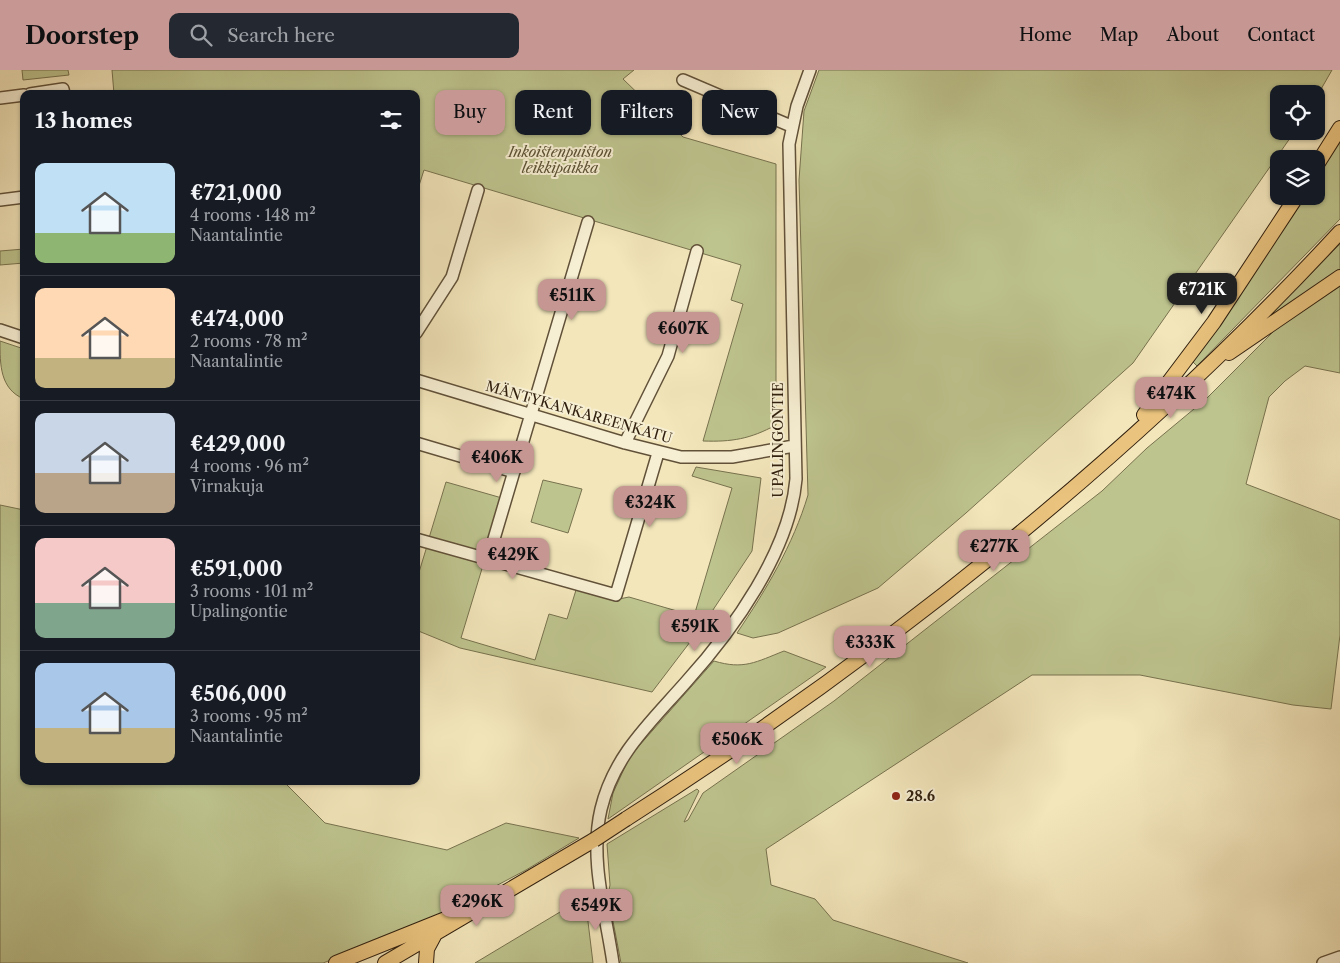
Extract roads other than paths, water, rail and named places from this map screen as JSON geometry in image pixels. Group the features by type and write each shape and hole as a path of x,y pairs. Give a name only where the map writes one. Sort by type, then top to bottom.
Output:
{"main road":[{"path":"1325,152 1340,128"},
{"path":"1122,443 1214,322 1291,205"},
{"path":"385,963 594,840 718,760 895,631 1028,525 1122,443 1200,373 1340,232"},
{"path":"1200,373 1340,277"},
{"path":"336,963 504,894"},
{"path":"426,963 428,949 435,934"}],"street":[{"name":"UPALINGONTIE","path":"613,963 598,860 598,825 607,789 625,753 714,650 767,569 786,528 794,500 789,144 792,126 810,70"},
{"path":"683,80 792,126"},
{"path":"0,98 20,96"},
{"path":"420,327 452,277 478,190"},
{"path":"0,200 20,198"},
{"path":"488,559 588,222"},
{"path":"625,443 668,356 697,251"},
{"path":"0,330 20,337"},
{"name":"MÄNTYKANKAREENKATU","path":"420,381 658,453 699,459 732,457 794,446"},
{"path":"420,444 514,472"},
{"path":"420,540 616,595 658,453"},
{"path":"1323,963 1340,957"}],"place":[{"name":"28.6","path":"896,796"}],"park label":[{"name":"Inkoistenpuiston leikkipaikka","path":"560,160"}]}
